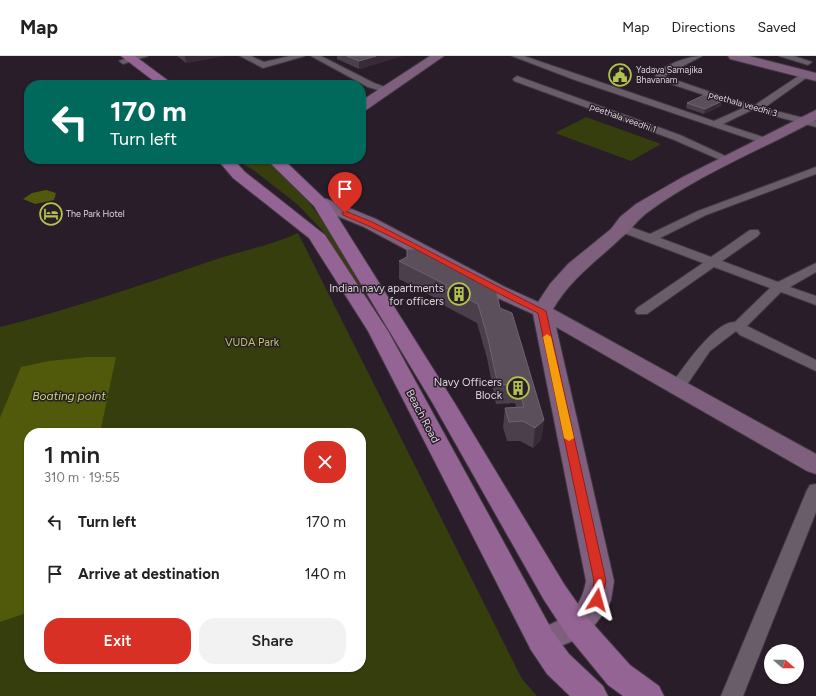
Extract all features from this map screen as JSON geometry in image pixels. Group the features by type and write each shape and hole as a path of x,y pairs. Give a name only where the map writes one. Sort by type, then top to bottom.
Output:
{"main road":[{"path":"127,58 145,80"},
{"path":"127,58 160,80"},
{"name":"Beach Road","path":"229,164 239,175 316,235 378,331 542,641 558,664 592,696"},
{"name":"Beach Road","path":"279,164 321,203 443,402 554,592 577,626 619,675 648,696"}],"street":[{"path":"244,56 263,65 301,56"},
{"path":"315,56 364,80"},
{"path":"366,103 425,56"},
{"path":"366,95 382,89 438,56"},
{"path":"516,56 593,84 634,96 765,141"},
{"name":"peethala veedhi 3","path":"698,56 661,73 659,77 754,108 812,119"},
{"path":"734,56 808,69"},
{"path":"783,56 808,69"},
{"path":"714,124 754,108 808,69"},
{"name":"peethala veedhi 1","path":"517,79 676,137 729,160"},
{"path":"366,81 382,89"},
{"path":"542,641 577,626 597,600 600,581 542,311 551,294 566,276 618,233 620,227 634,214 659,197 765,141 812,119"},
{"path":"651,238 702,213 816,170"},
{"path":"804,174 816,179"},
{"path":"321,203 370,223 498,291 542,311 816,465"},
{"path":"620,227 816,301"},
{"path":"642,311 715,262 754,233"},
{"path":"816,267 779,287 742,322 740,327 746,332 816,366"},
{"path":"677,388 706,348 733,326"},
{"path":"732,696 816,490"}],"green space":[{"path":"586,117 661,144 631,161 555,133"},
{"path":"272,164 305,197 325,224 363,285 358,286 322,230 297,204 252,169 244,165"},
{"name":"VUDA Park","path":"298,233 522,679 537,696 0,696 0,327 80,305 222,257 266,245"}],"water":[{"path":"46,190 56,193 54,200 35,204 23,199 32,193"},
{"name":"Boating point","path":"88,357 116,357 101,428 24,428 24,614 0,622 0,418 21,367 49,361"}],"building":[{"path":"347,56 376,56 359,61"},
{"path":"704,95 722,101 705,109 687,103"},
{"path":"407,249 419,249 496,290 500,308 512,313 544,420 535,428 523,421 509,422 505,408 524,407 517,384 498,385 488,339 478,304 444,287 447,285 399,261 407,257"}],"slow traffic":[{"path":"547,337 569,438"}],"place":[{"name":"Yadava Samajika Bhavanam","path":"620,75"},
{"name":"The Park Hotel","path":"51,214"},
{"name":"Indian navy apartments for officers","path":"459,294"},
{"name":"Navy Officers Block","path":"518,388"}],"route":[{"path":"345,213 370,223 498,291 542,311 600,581 597,600"}]}
